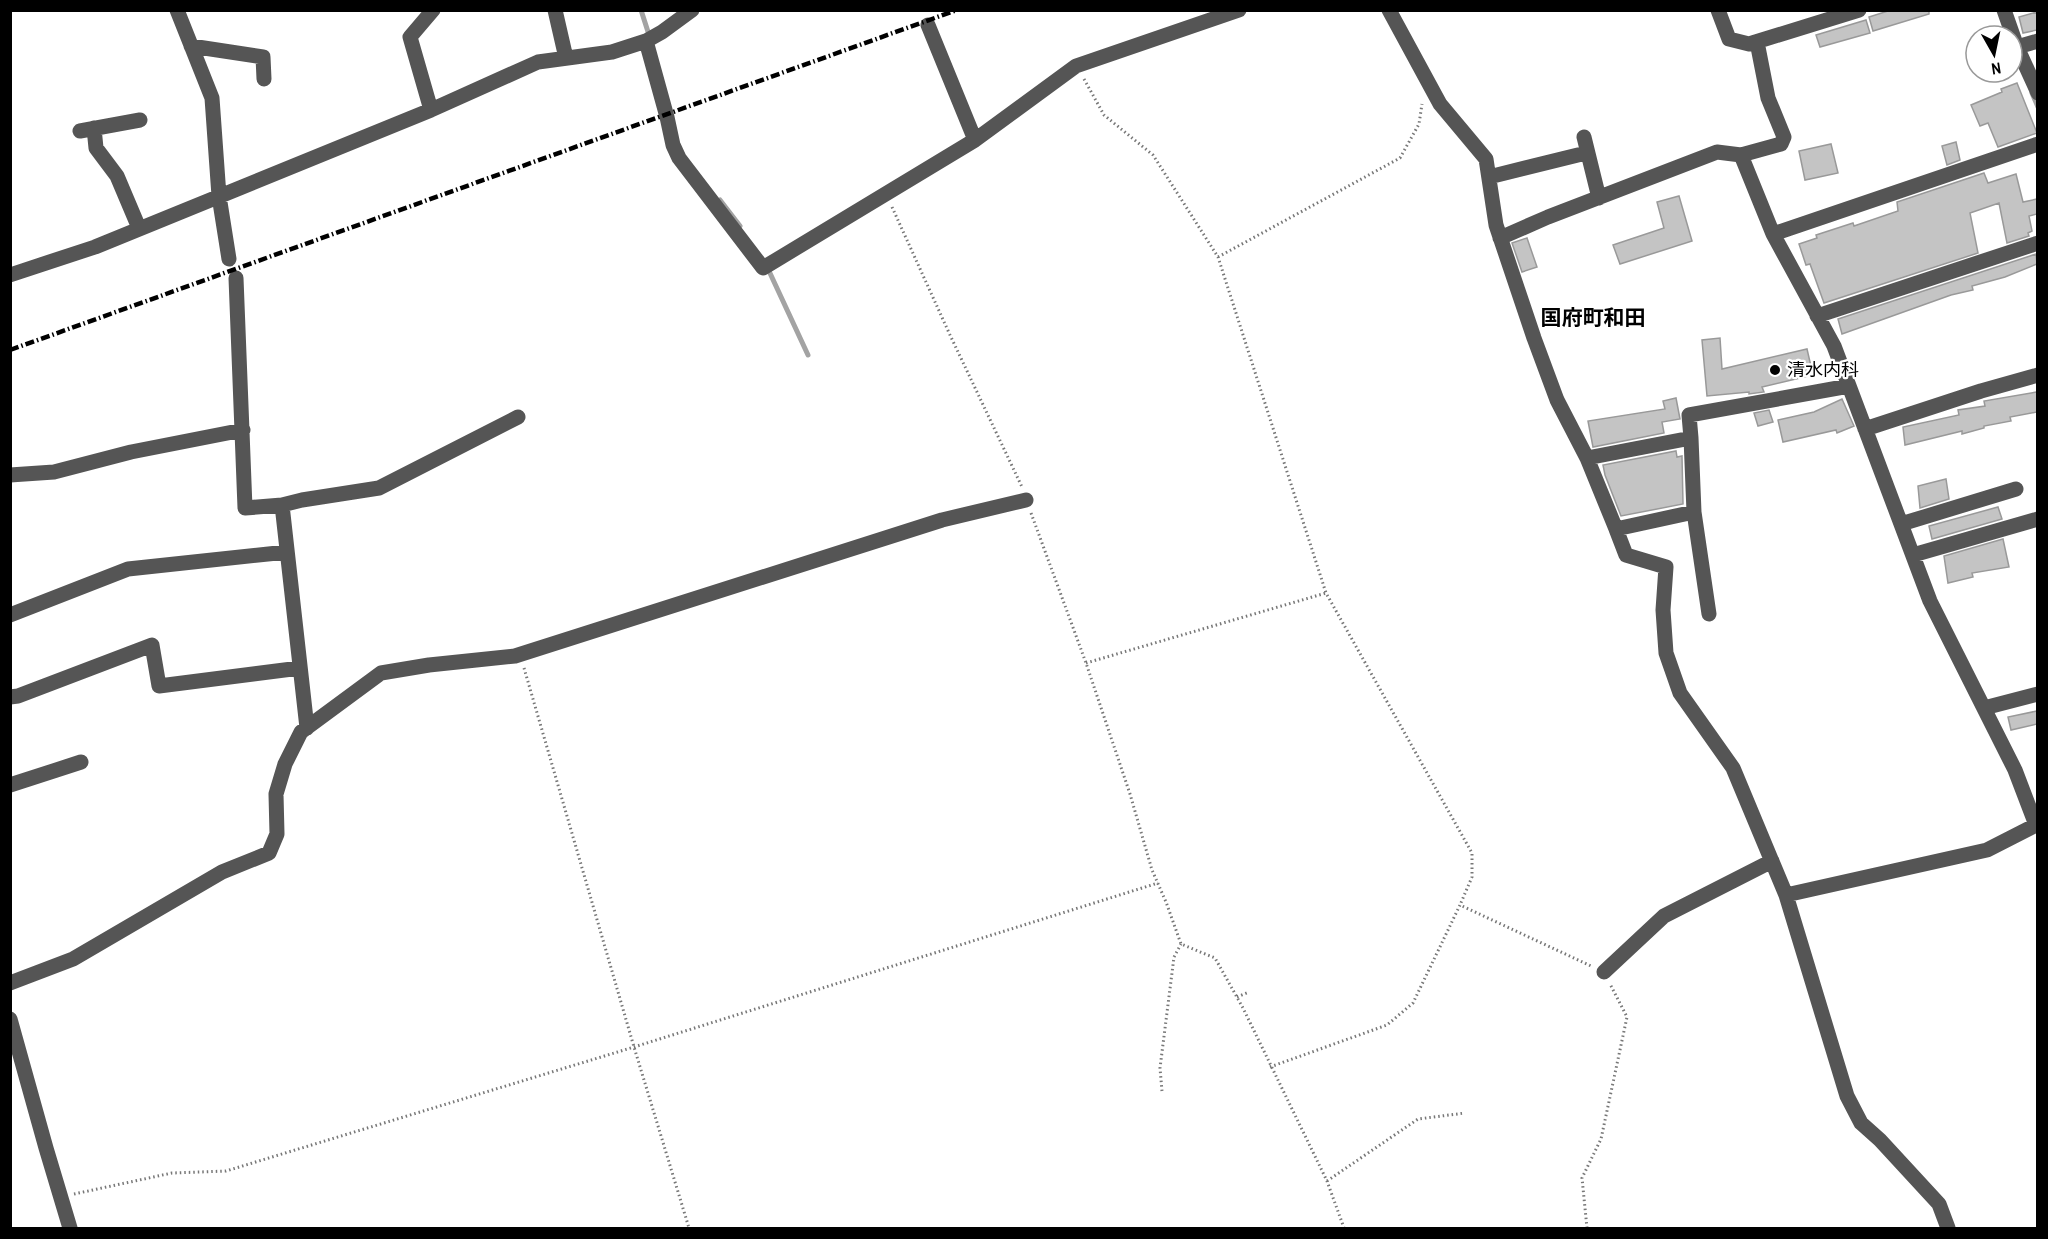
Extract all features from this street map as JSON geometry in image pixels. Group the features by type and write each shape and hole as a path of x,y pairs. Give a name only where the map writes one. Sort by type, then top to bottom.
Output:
{"street":[{"path":"177,10 212,98 219,196 229,259"},
{"path":"431,110 410,37 433,10"},
{"path":"555,10 566,58"},
{"path":"10,275 95,247 431,110 538,62 612,52 649,40 692,10"},
{"path":"649,40 673,145 679,158 763,268 975,140 1076,66 1239,10"},
{"path":"1389,10 1440,104 1486,159 1496,225 1534,339 1557,400 1587,458 1626,555 1666,567 1663,610 1666,653 1680,693 1733,768 1773,861 1786,895 1847,1096 1861,1123 1880,1140 1939,1204 1948,1228"},
{"path":"1718,10 1729,39 1749,44 1859,10"},
{"path":"924,17 975,140"},
{"path":"1500,238 1716,152 1741,155 1781,144 1784,137 1768,98 1757,42"},
{"path":"191,46 263,57 264,79"},
{"path":"2024,65 2037,93"},
{"path":"139,228 117,176 96,148 87,130 140,120"},
{"path":"1584,137 1586,153 1599,198"},
{"path":"1773,234 2037,144"},
{"path":"1489,177 1586,153"},
{"path":"1741,155 1773,234 1834,346 1930,601 2015,770 2036,825 1987,850 1786,895"},
{"path":"1817,316 2037,243"},
{"path":"236,278 245,508 282,506 302,500 379,488 518,417"},
{"path":"1865,429 2037,375"},
{"path":"1709,614 1694,512 1689,415 1849,386"},
{"path":"10,475 54,472 131,452 243,430"},
{"path":"1587,458 1691,438"},
{"path":"1902,524 2016,489"},
{"path":"10,983 73,959 222,872 269,853 277,834 276,794 285,764 301,732 381,673 520,654 942,520 1026,500"},
{"path":"282,506 307,728"},
{"path":"1616,529 1694,512"},
{"path":"1913,555 2037,519"},
{"path":"10,615 128,569 287,552"},
{"path":"10,697 18,696 152,645 159,686 300,668"},
{"path":"1984,708 2037,694"},
{"path":"10,785 81,762"},
{"path":"1604,972 1664,916 1773,861"},
{"path":"10,1019 70,1228"}],"path":[{"path":"1076,66 1104,115 1153,155 1218,257 1326,593 1472,852 1472,877 1413,1003 1387,1024 1270,1067"},
{"path":"1218,257 1400,158 1419,124 1426,78"},
{"path":"886,194 950,335 1019,477 1086,663 1158,883 1181,944 1215,958 1237,997 1327,1181 1344,1228"},
{"path":"1086,663 1326,593"},
{"path":"520,654 689,1228"},
{"path":"61,1197 172,1173 226,1171 634,1047 1158,883"},
{"path":"1460,905 1604,972 1627,1017 1601,1138 1582,1178 1587,1228"},
{"path":"1162,1091 1160,1068 1174,957 1181,944"},
{"path":"1237,997 1249,992"},
{"path":"1327,1181 1418,1119 1465,1113"}],"building":[{"path":"1891,10 1929,10 1929,14 1873,31 1869,17"},
{"path":"2037,12 2037,30 2024,33 2024,24 2021,24 2019,17"},
{"path":"1866,20 1870,33 1820,47 1816,35"},
{"path":"2017,84 2037,133 1998,147 1988,123 1980,126 1971,105 2002,92 2001,89"},
{"path":"1956,142 1960,160 1947,165 1942,146"},
{"path":"1831,144 1838,173 1805,180 1799,151"},
{"path":"1984,173 1988,183 2016,174 2023,202 2037,199 2037,214 2029,216 2032,231 2028,233 2029,236 2007,243 1999,203 1970,213 1978,253 1824,303 1810,264 1806,265 1799,244 1817,238 1816,235 1853,223 1854,226 1898,211 1897,202"},
{"path":"1679,196 1692,241 1620,264 1613,245 1664,228 1657,202"},
{"path":"1527,238 1537,267 1522,272 1512,243"},
{"path":"2036,254 2037,264 2005,277 1972,286 1973,290 1951,295 1842,334 1838,319"},
{"path":"1720,338 1722,369 1807,349 1813,375 1762,387 1764,392 1707,396 1702,340"},
{"path":"2037,392 2037,412 2010,417 2011,421 1984,426 1984,428 1962,434 1962,431 1905,445 1903,427 1959,415 1958,410 1985,406 1984,401"},
{"path":"1676,398 1680,419 1662,422 1664,433 1593,447 1588,421 1665,409 1663,401"},
{"path":"1842,399 1854,426 1837,433 1836,430 1783,442 1778,420 1814,412"},
{"path":"1769,410 1773,422 1758,426 1754,413"},
{"path":"1676,451 1677,457 1682,456 1683,504 1621,516 1603,465"},
{"path":"1946,479 1949,499 1920,508 1918,486"},
{"path":"1998,507 2002,519 1932,539 1929,526"},
{"path":"2003,539 2009,567 1972,573 1973,577 1948,583 1944,556"},
{"path":"2037,711 2037,724 2011,730 2008,717"}],"waterway":[{"path":"641,10 650,38"},
{"path":"2032,93 2038,107"},
{"path":"720,200 740,226"},
{"path":"769,271 808,355"}],"railway":[{"path":"10,350 957,10"}],"place":[{"name":"清水内科","path":"1775,370"}],"district":[{"name":"国府町和田","path":"1593,318"}]}
